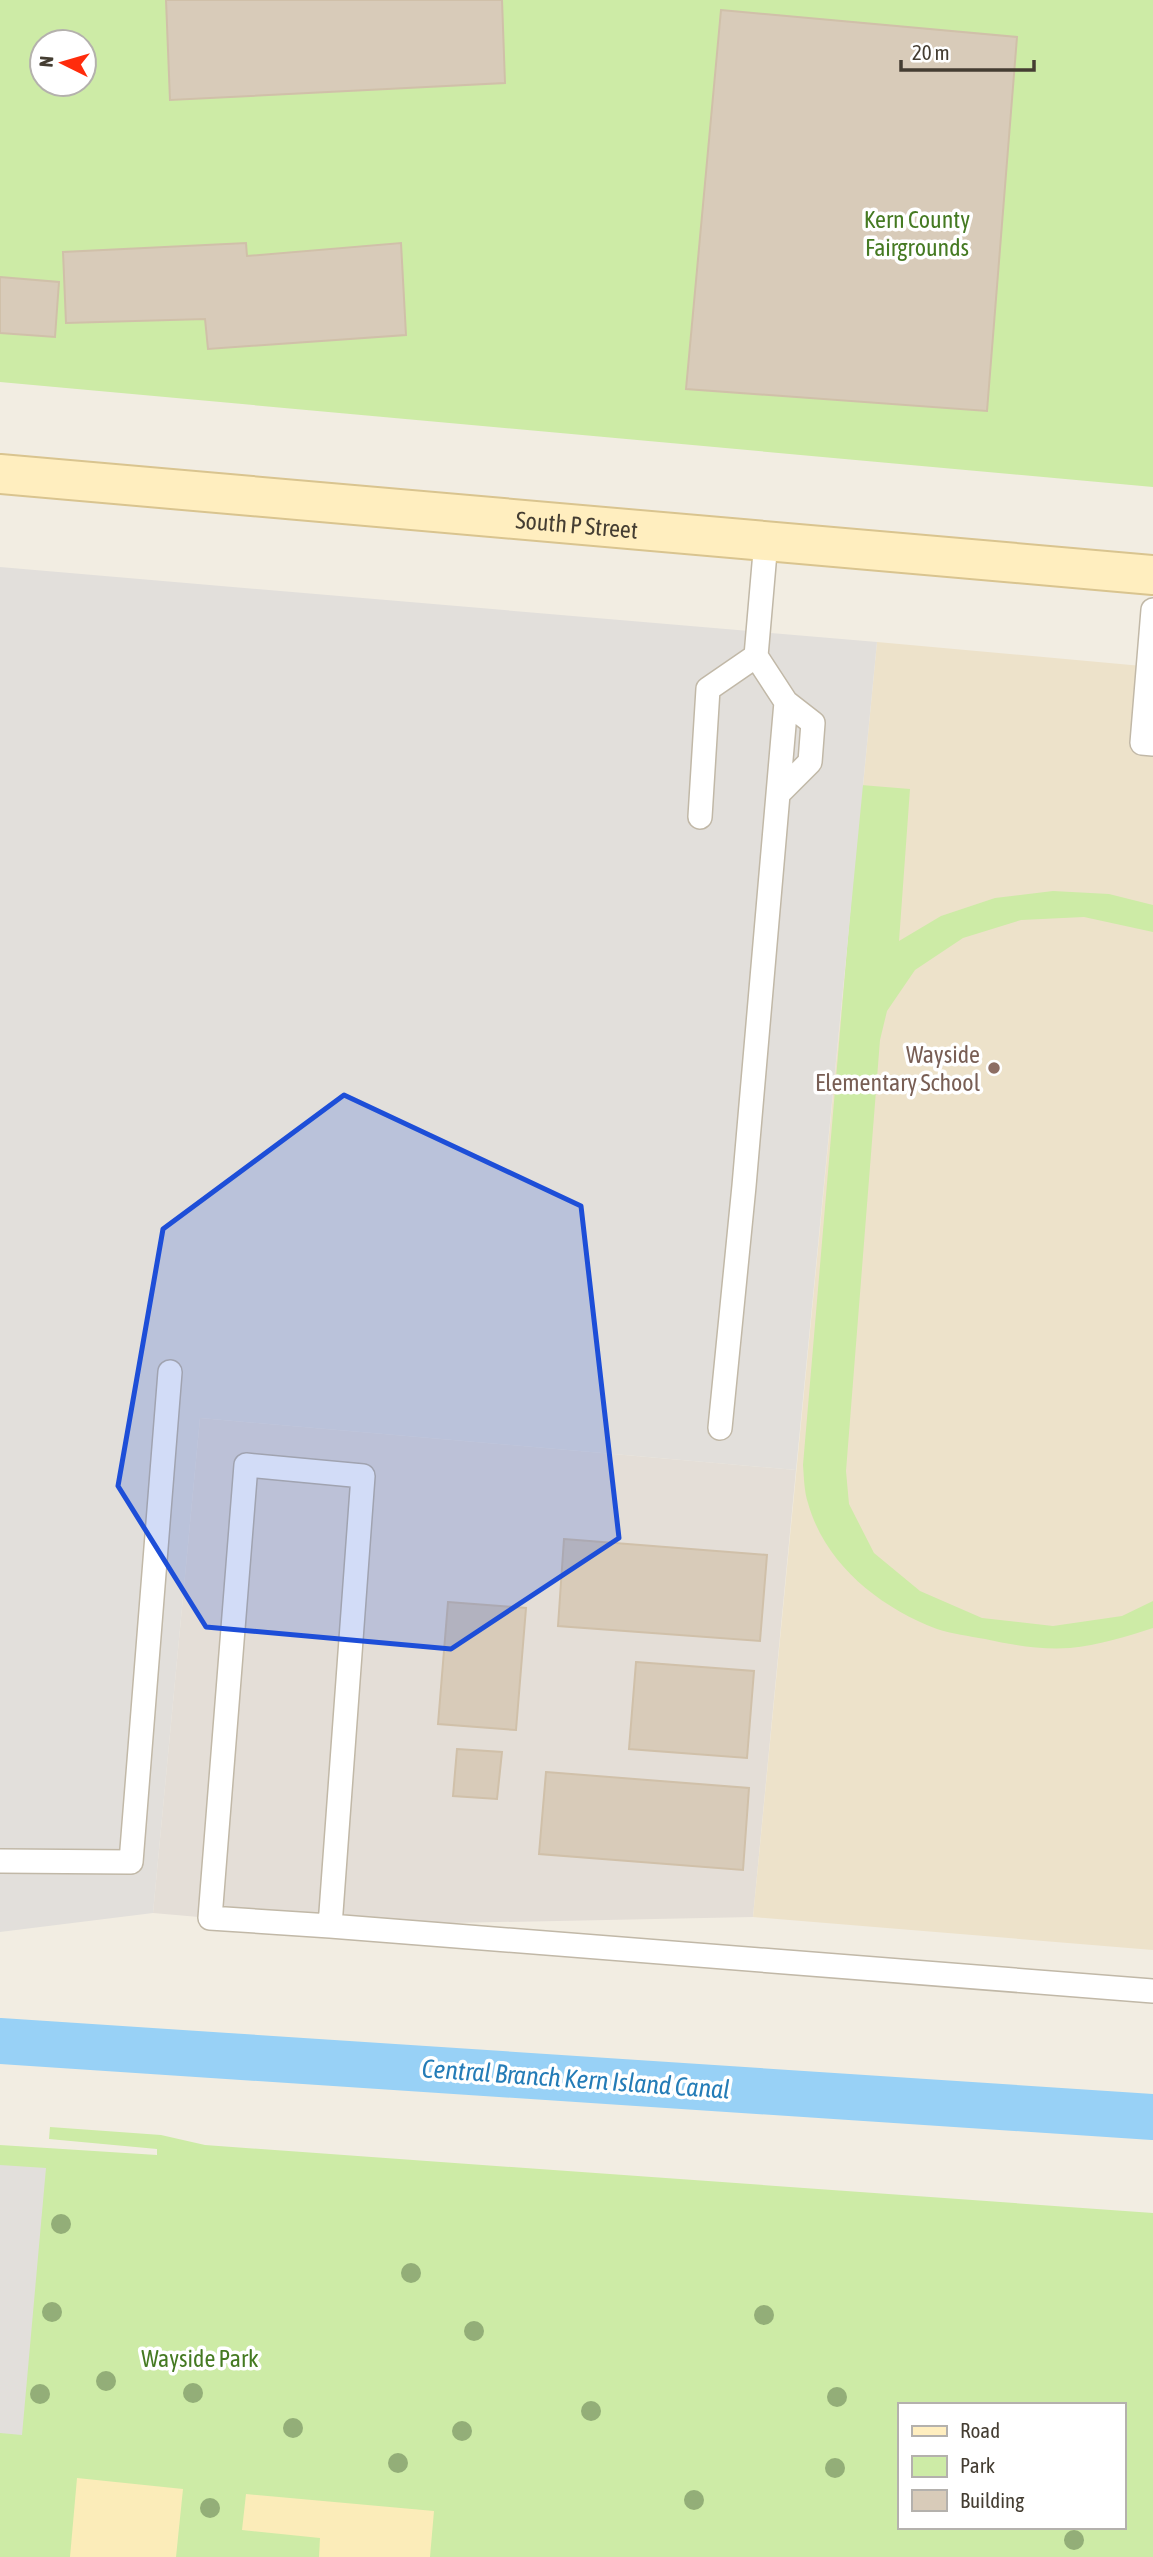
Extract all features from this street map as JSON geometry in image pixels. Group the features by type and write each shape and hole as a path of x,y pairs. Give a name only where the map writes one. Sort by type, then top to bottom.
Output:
{"street":[{"name":"South P Street","path":"0,474 1153,575"}],"lane":[{"path":"720,1428 780,792 810,762 813,723 786,702 756,656 766,541"},
{"path":"1153,610 1142,743 1153,744"},
{"path":"700,817 708,689 756,656"},
{"path":"0,1861 131,1862 170,1372"},
{"path":"330,1926 363,1476 246,1465 210,1918 1153,1991"}],"highlighted area":[{"path":"344,1095 581,1206 619,1538 451,1649 206,1627 118,1486 163,1229"}],"shaded area":[{"path":"0,567 877,642 796,1470 200,1418 153,1913 0,1932"},
{"name":"Wayside Elementary School","path":"877,642 1153,667 1153,1950 753,1917"},
{"path":"200,1418 796,1470 753,1917 303,1926 153,1913"},
{"path":"0,2165 46,2168 22,2435 0,2433"}],"green space":[{"name":"Kern County Fairgrounds","path":"0,0 1153,0 1153,487 0,382"},
{"path":"861,785 910,789 899,941 941,916 995,898 1053,891 1109,894 1153,905 1153,932 1084,917 1021,920 963,938 915,970 887,1011 880,1040 846,1471 849,1504 874,1553 920,1591 982,1618 1053,1626 1122,1616 1153,1601 1153,1628 1101,1643 1059,1648 1016,1645 937,1629 895,1609 857,1581 827,1545 808,1503 803,1465"},
{"name":"Wayside Park","path":"50,2127 161,2135 205,2145 1153,2213 1153,2557 0,2557 0,2145 157,2155 157,2149 49,2139"}],"sand":[{"path":"77,2478 183,2489 176,2557 70,2557"},
{"path":"246,2494 434,2511 430,2557 319,2557 320,2538 242,2530"}],"building":[{"path":"166,0 502,0 505,83 170,100"},
{"path":"721,10 1017,37 987,411 686,389"},
{"path":"246,243 247,256 401,243 406,335 208,349 205,319 66,323 63,252"},
{"path":"0,277 59,282 55,337 0,333"},
{"path":"564,1539 767,1555 760,1641 558,1626"},
{"path":"448,1602 526,1608 516,1730 438,1724"},
{"path":"636,1662 754,1671 747,1758 629,1749"},
{"path":"457,1749 502,1752 497,1799 453,1796"},
{"path":"546,1772 749,1788 743,1870 539,1854"}],"waterway":[{"name":"Central Branch Kern Island Canal","path":"0,2041 1153,2117"}],"place":[{"name":"Wayside Elementary School","path":"994,1068"}]}
